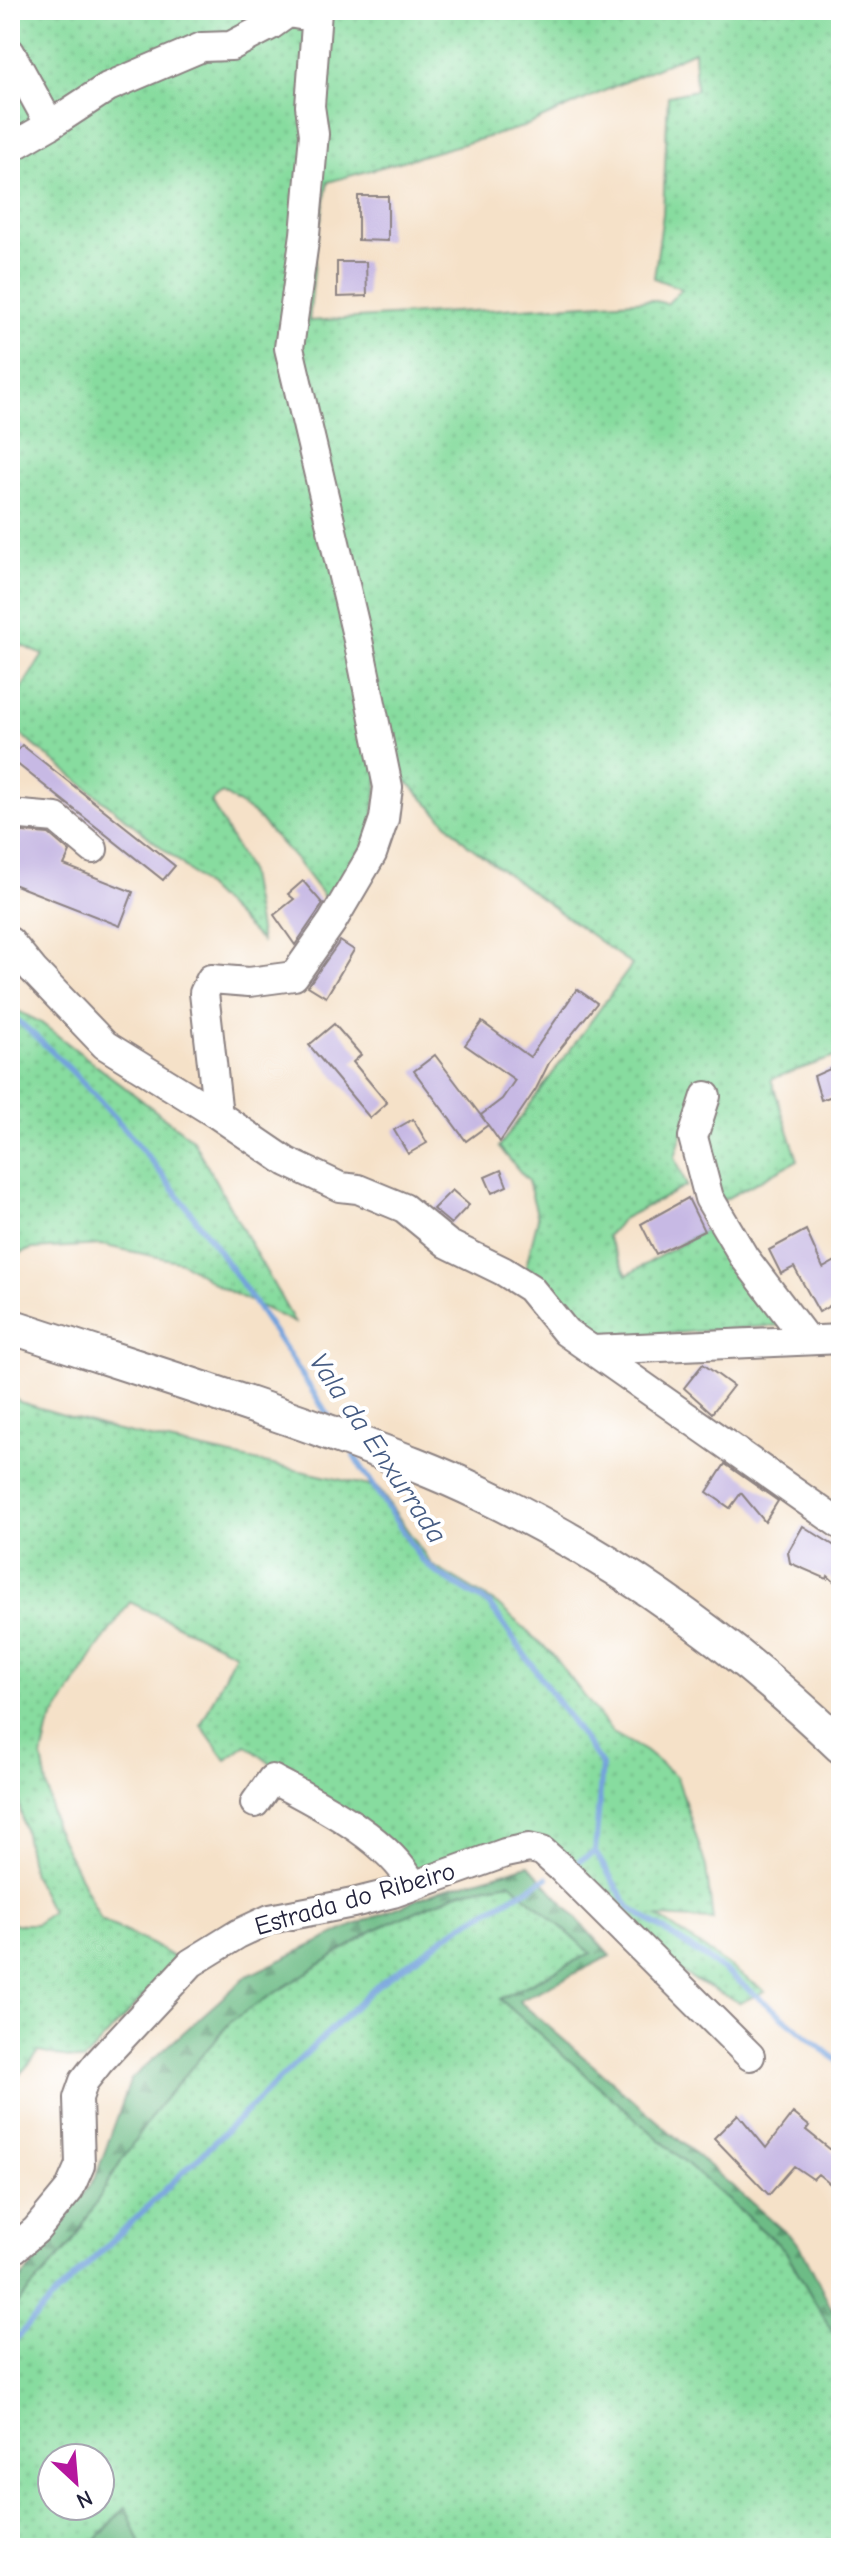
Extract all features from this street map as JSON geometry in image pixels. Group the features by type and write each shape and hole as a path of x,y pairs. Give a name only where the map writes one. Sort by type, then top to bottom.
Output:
{"main road":[{"path":"10,1326 232,1397 375,1449 482,1494 631,1577 729,1647 841,1746"}],"street":[{"path":"10,148 108,87 202,47 231,46 288,13 300,15 317,10 310,106 314,134 305,234 289,348 358,640 388,787 384,819 372,854 332,922 294,976 249,982 211,979 204,993 218,1115"},
{"path":"10,52 50,125"},
{"path":"10,814 56,818 93,849"},
{"path":"10,942 105,1045 287,1162 340,1187 358,1189 404,1208 448,1244 530,1288 566,1332 841,1525"},
{"path":"706,1096 693,1137 709,1198 744,1257 807,1340"},
{"path":"593,1350 841,1339"},
{"path":"255,1803 272,1779 323,1806 367,1837 404,1868 413,1885"},
{"name":"Estrada do Ribeiro","path":"10,2252 36,2230 69,2190 80,2165 78,2098 84,2081 191,1963 238,1934 270,1919 353,1903 505,1853 529,1848 542,1851 750,2056"}],"green space":[{"path":"10,10 841,10 841,1055 771,1079 798,1160 722,1201 702,1146 723,1095 697,1086 675,1157 687,1186 624,1218 607,1236 627,1275 710,1227 784,1325 649,1335 590,1333 567,1300 525,1270 538,1218 528,1181 499,1147 632,965 468,845 400,774 378,778 372,826 335,911 296,860 254,814 222,793 211,802 248,869 261,941 181,863 10,726 10,706 43,655 10,640","holes":["694,51 696,90 668,96 663,214 654,278 682,289 667,304 652,300 309,321 317,240 328,182 523,127"]},
{"path":"10,1007 40,1022 192,1139 295,1323 218,1286 182,1262 101,1245 32,1249 10,1257"},
{"path":"10,1393 20,1402 114,1430 378,1488 432,1565 497,1604 551,1653 613,1733 645,1751 677,1777 706,1867 713,1920 658,1917 765,1991 740,2003 668,1966 535,1844 418,1875 246,1745 226,1760 201,1725 235,1653 130,1602 49,1726 42,1757 54,1825 101,1920 178,1960 83,2061 39,2052 10,2086 10,1924 36,1924 51,1912 33,1875 10,1757"},
{"path":"529,1865 610,1956 519,2001 800,2245 841,2327 841,2347 785,2250 500,1999 591,1953 510,1882 462,1891 376,1929 232,2020 160,2104 122,2159 72,2243 10,2312 10,2291 39,2259 96,2176 131,2079 247,1976 352,1926 440,1890"},
{"path":"510,1882 591,1953 500,1999 785,2250 841,2347 841,2548 142,2548 125,2507 116,2517 116,2442 36,2442 36,2522 112,2522 89,2548 10,2548 10,2311 72,2243 122,2159 160,2104 232,2020 376,1929 462,1891"},
{"path":"126,2507 142,2548 89,2548 112,2522 116,2522"}],"building":[{"path":"358,196 388,196 388,241 358,240"},
{"path":"337,262 366,262 367,296 337,297"},
{"path":"22,745 175,866 163,880 11,759"},
{"path":"10,831 49,834 70,852 64,865 133,892 120,926 10,883"},
{"path":"303,881 323,904 295,945 274,915 294,899 288,894"},
{"path":"340,941 354,950 326,997 308,986"},
{"path":"577,989 597,1003 549,1063 536,1089 500,1142 481,1115 502,1099 515,1080 465,1045 482,1022 530,1057"},
{"path":"334,1024 361,1055 353,1062 387,1103 370,1118 309,1045"},
{"path":"435,1055 488,1125 466,1141 414,1071"},
{"path":"841,1064 841,1093 821,1100 814,1076"},
{"path":"413,1119 427,1143 408,1154 394,1130"},
{"path":"501,1170 507,1186 492,1193 485,1177"},
{"path":"452,1190 469,1205 451,1224 433,1209"},
{"path":"688,1198 704,1231 656,1254 641,1224"},
{"path":"806,1230 823,1268 841,1258 841,1299 819,1312 794,1267 781,1274 769,1250"},
{"path":"703,1364 733,1386 712,1413 684,1388"},
{"path":"725,1464 778,1501 765,1522 741,1493 730,1508 707,1492"},
{"path":"803,1526 841,1550 841,1588 828,1576 827,1579 790,1563 788,1552"},
{"path":"793,2113 809,2126 806,2130 841,2158 841,2193 818,2174 813,2179 794,2166 769,2195 714,2138 738,2114 766,2148"}],"waterway":[{"name":"Vala da Enxurrada","path":"10,1014 58,1057 145,1153 224,1258 331,1420"},
{"name":"Vala da Enxurrada","path":"354,1456 421,1559 438,1574 489,1604 602,1765 595,1852 629,1907 731,1975 841,2064"},
{"path":"579,1861 595,1852"},
{"path":"10,2345 54,2297 376,1986 462,1925 547,1878"}]}
